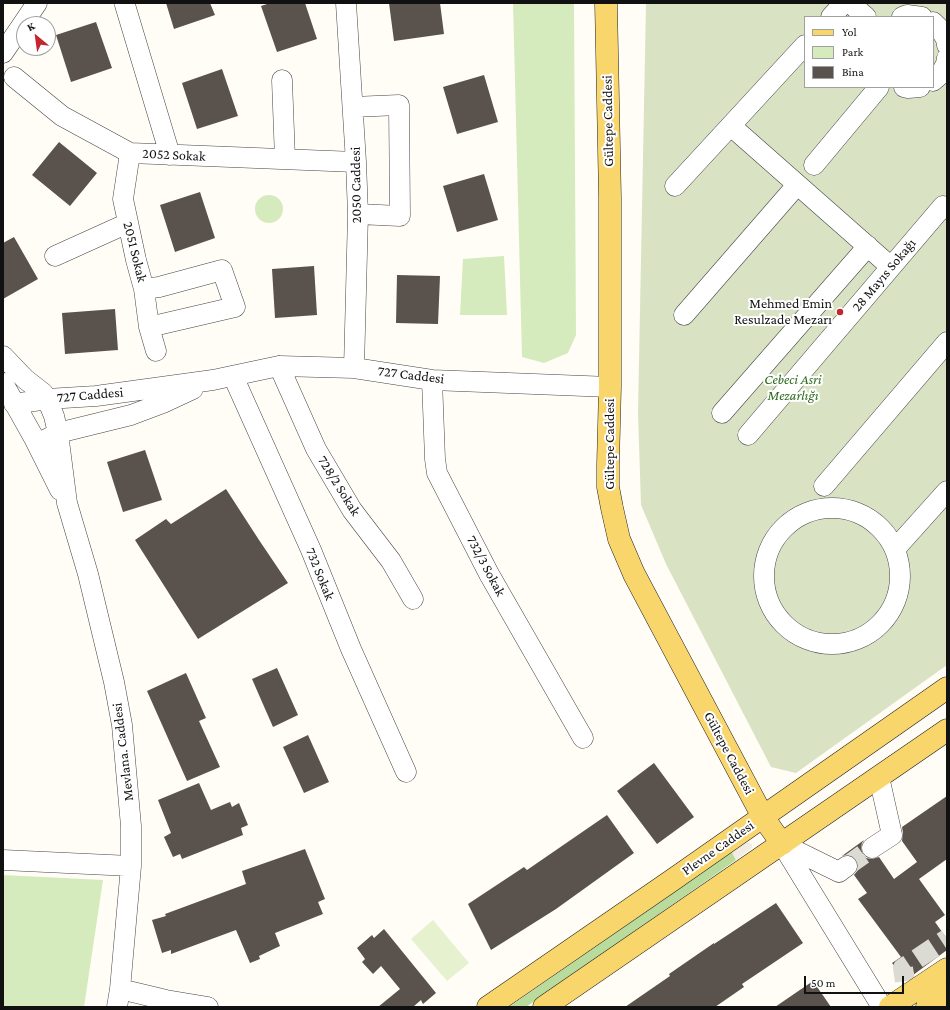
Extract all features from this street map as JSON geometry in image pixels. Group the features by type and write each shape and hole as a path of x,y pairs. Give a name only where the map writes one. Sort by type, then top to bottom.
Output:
{"main road":[{"name":"Gültepe Caddesi","path":"606,3 610,206 610,387 608,488 612,508 619,539 634,574 763,817 782,844"},
{"name":"Plevne Caddesi","path":"488,1007 947,688"},
{"path":"544,1007 947,730"},
{"path":"900,995 947,969"},
{"path":"927,1007 947,994"}],"street":[{"path":"3,52 37,3"},
{"name":"2050 Caddesi","path":"346,3 358,214 354,368"},
{"path":"832,16 844,3"},
{"path":"850,3 865,16"},
{"path":"125,5 170,155"},
{"path":"934,25 940,29 946,39 947,45"},
{"path":"675,186 804,46"},
{"name":"2052 Sokak","path":"14,77 62,116 130,153 356,162"},
{"path":"282,80 285,160"},
{"path":"814,165 878,88"},
{"path":"353,107 399,105 400,216 358,214"},
{"path":"731,126 868,246 890,268"},
{"name":"2051 Sokak","path":"130,153 123,198 144,289 149,327 156,351"},
{"path":"684,315 797,185"},
{"name":"28 Mayıs Sokağı","path":"748,435 890,268 945,207"},
{"path":"55,256 128,223"},
{"path":"722,413 868,246"},
{"path":"144,289 160,287 222,270 235,307 149,327"},
{"path":"824,486 947,342"},
{"name":"Mevlana. Caddesi","path":"3,356 15,370 43,393 54,416 58,433 67,503 88,574 114,682 122,725 131,826 131,866 118,998"},
{"name":"727 Caddesi","path":"14,404 47,399 96,396 213,380 279,366 354,368 432,380 610,387"},
{"name":"728/2 Sokak","path":"279,366 320,456 352,510 391,561 413,598"},
{"name":"732 Sokak","path":"233,376 311,550 351,649 406,772"},
{"name":"727 Caddesi","path":"37,444 58,433 131,415 163,403 213,380"},
{"name":"732/3 Sokak","path":"432,380 435,459 437,473 489,574 583,738"},
{"name":"Mevlana. Caddesi","path":"3,383 37,444 67,503"},
{"path":"894,549 947,491"},
{"path":"838,508 861,514 879,526 892,543 894,549 900,563 900,585 894,606 881,624 864,637 843,644 821,644 800,636 782,622 769,603 764,580 767,557 777,536 794,520 815,510 838,508"},
{"path":"872,848 892,835 879,777"},
{"path":"782,844 839,872 847,866"},
{"path":"782,844 882,1007"},
{"path":"3,860 131,866"},
{"path":"118,998 166,1000 208,1007"}],"green space":[{"path":"513,3 574,3 576,335 568,353 544,363 522,357"},
{"name":"Cebeci Asri Mezarlığı","path":"646,3 947,3 947,665 796,773 771,767 666,564 641,505 638,413"},
{"path":"269,195 279,199 283,209 279,219 269,223 259,219 255,209 259,199"},
{"path":"504,256 507,315 460,315 463,259"},
{"path":"732,852 736,860 526,1007 509,1007"},
{"path":"3,875 103,880 84,1007 3,1007"},
{"path":"433,920 469,963 447,981 411,939"}],"shaded area":[{"path":"748,842 752,844 752,848 736,860 732,852"}],"building":[{"path":"166,3 210,3 215,15 174,29"},
{"path":"270,3 305,3 317,39 277,52 261,6"},
{"path":"389,3 440,3 444,34 394,41"},
{"path":"96,22 112,68 71,82 56,35"},
{"path":"222,69 238,116 197,129 182,83"},
{"path":"484,75 498,122 457,134 443,87"},
{"path":"59,142 97,173 70,206 32,175"},
{"path":"484,174 498,220 457,232 443,186"},
{"path":"200,192 215,238 175,252 160,205"},
{"path":"14,237 38,279 3,299 3,243"},
{"path":"314,266 317,315 275,318 272,269"},
{"path":"397,275 440,276 438,324 396,323"},
{"path":"115,309 118,350 65,354 62,313"},
{"path":"145,450 162,500 123,512 107,462"},
{"path":"226,489 288,583 198,639 135,540 166,519 171,524"},
{"path":"277,668 298,715 273,727 252,679"},
{"path":"186,673 206,718 199,721 220,767 187,781 147,691"},
{"path":"308,735 329,782 304,793 283,747"},
{"path":"654,763 694,817 657,844 617,791"},
{"path":"199,783 211,810 230,802 232,807 239,803 248,825 241,828 243,835 182,859 180,854 173,857 164,837 171,833 158,800"},
{"path":"947,796 947,859 919,879 945,915 935,922 947,939 947,950 905,981 892,963 901,957 858,899 867,893 854,875 858,870 856,859 851,855 842,856 864,840 861,848 863,855 866,858 872,859 879,857 894,879 917,862 902,841 902,827"},
{"path":"607,815 634,853 556,909 491,950 468,904 524,867 527,870"},
{"path":"305,849 325,899 318,902 323,914 275,933 280,946 259,956 260,959 250,963 236,930 171,954 171,950 162,953 152,920 166,916 165,914 246,884 242,871"},
{"path":"776,903 803,943 742,984 744,987 715,1007 625,1007 714,943"},
{"path":"384,929 436,993 423,1004 421,1000 413,1007 378,1007 400,989 381,966 373,974 362,962 365,959 357,948 372,935 374,938"},
{"path":"813,981 831,1007 775,1007"}],"tunnel":[{"path":"847,866 872,848"},
{"path":"905,981 903,968 947,939"}],"place":[{"name":"Mehmed Emin Resulzade Mezarı","path":"840,312"}]}
